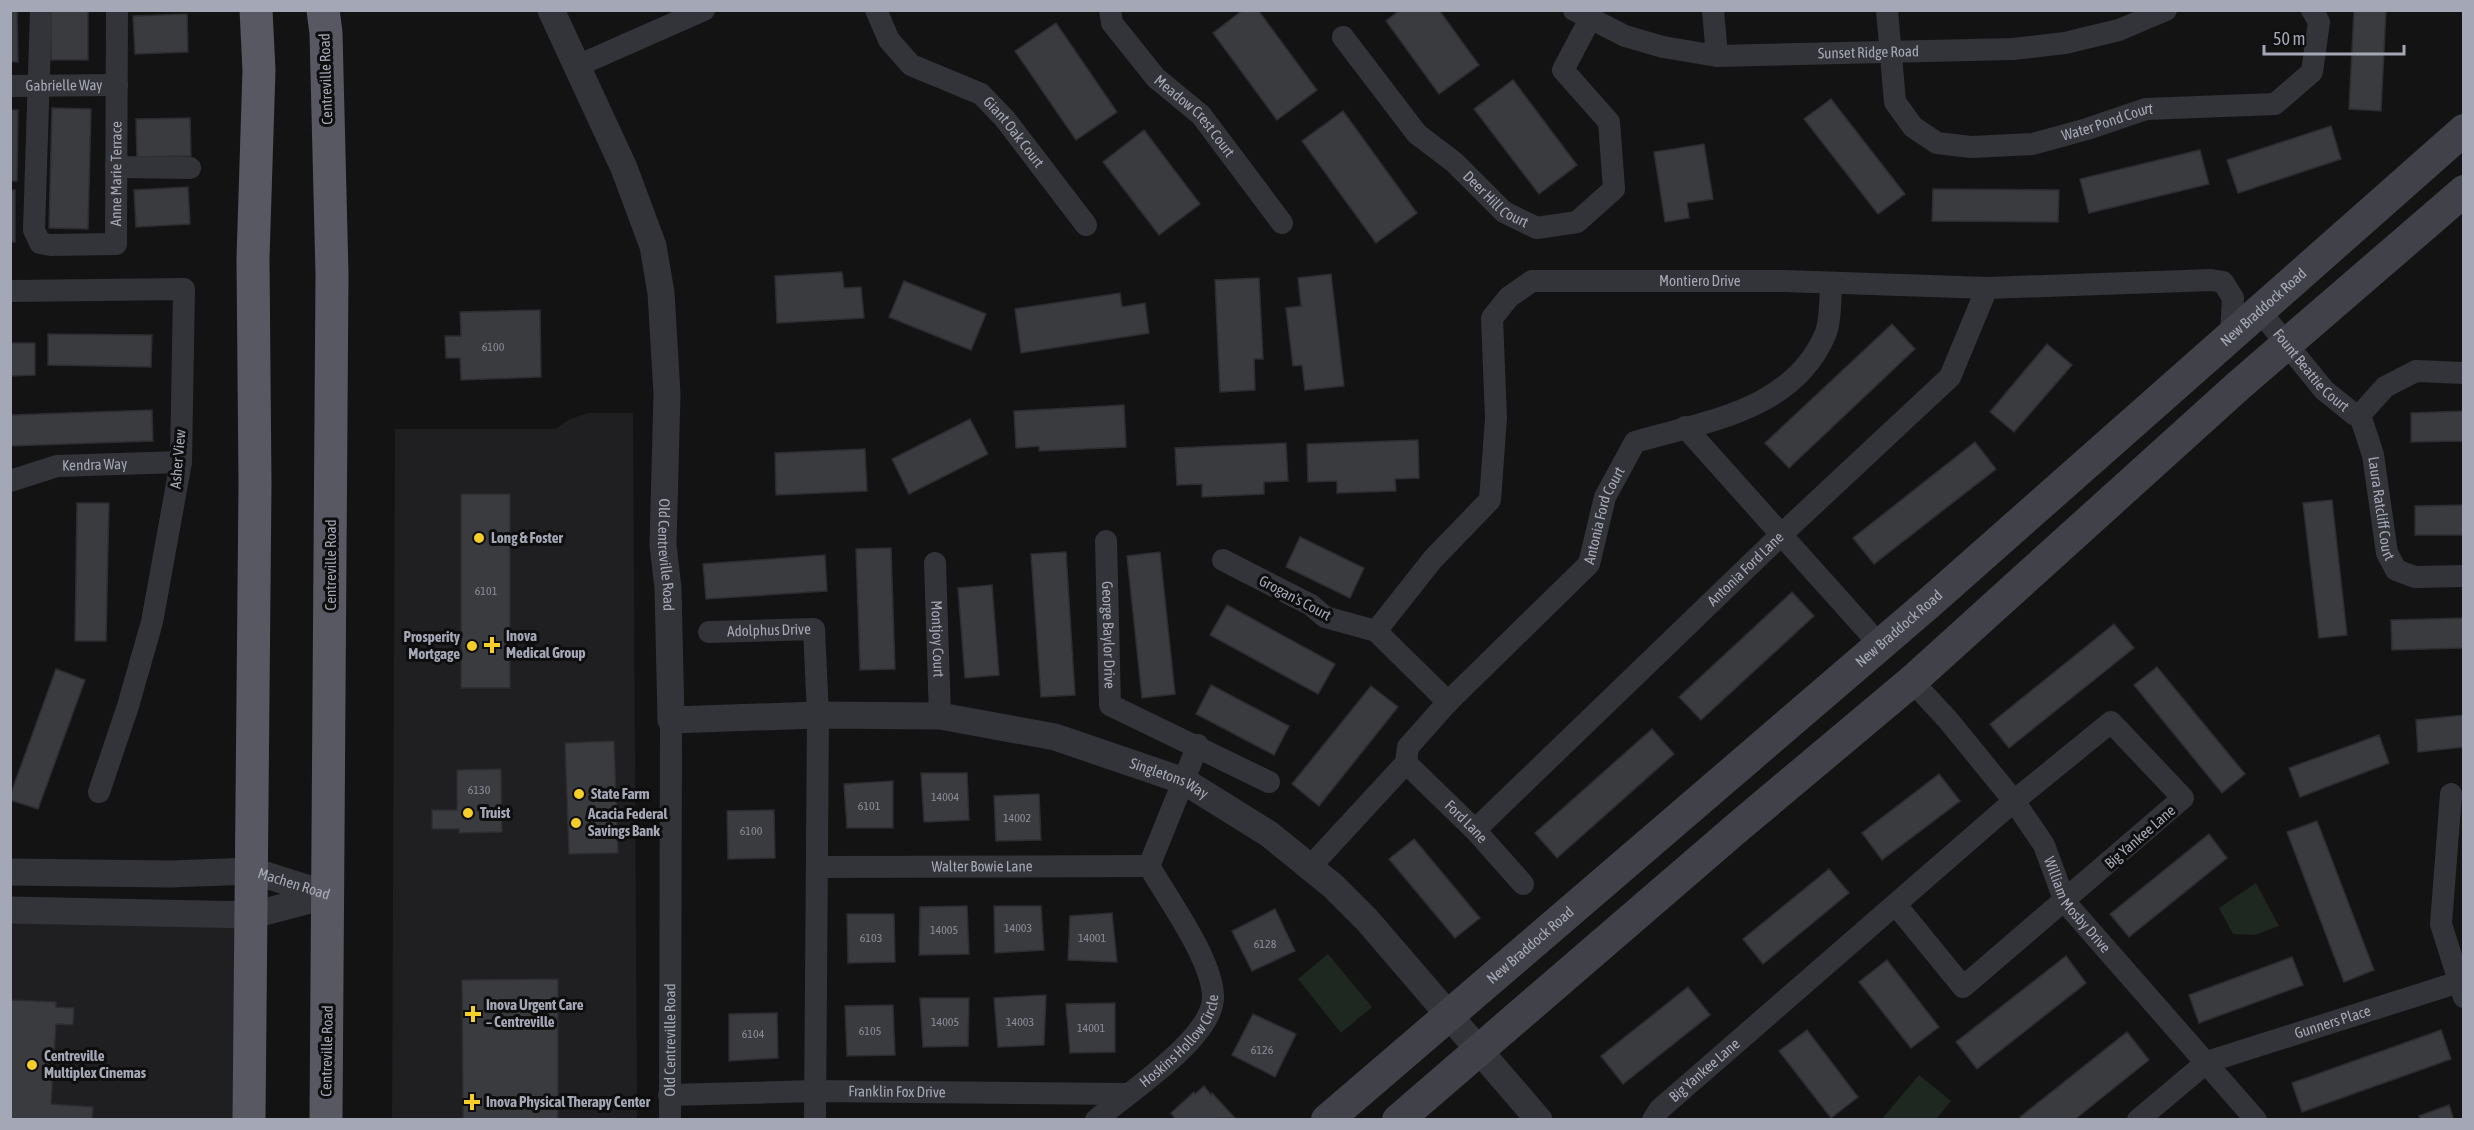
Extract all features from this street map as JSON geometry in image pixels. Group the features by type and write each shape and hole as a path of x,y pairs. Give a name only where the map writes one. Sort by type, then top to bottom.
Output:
{"highway":[{"path":"249,1119 253,915 255,484 253,258 259,70 256,10"},
{"name":"Centreville Road","path":"322,10 326,33 333,274 326,1119"}],"main road":[{"name":"New Braddock Road","path":"1327,1119 1880,645 2463,130"},
{"path":"1398,1119 1912,681 2286,345 2463,191"}],"street":[{"name":"Anne Marie Terrace","path":"41,10 34,230 40,243 51,246 116,244 117,10"},
{"name":"Old Centreville Road","path":"551,10 601,114 647,229 661,293 667,394 663,545 668,588 671,720 670,1119"},
{"path":"577,66 704,10"},
{"name":"Giant Oak Court","path":"876,10 889,40 911,65 981,94 1005,119 1086,225"},
{"name":"Meadow Crest Court","path":"1110,10 1112,22 1156,78 1201,115 1282,223"},
{"path":"1713,10 1717,56"},
{"name":"Water Pond Court","path":"1887,10 1895,102 1913,127 1937,143 1971,147 2033,144 2146,109 2275,104 2312,72 2319,22 2312,10"},
{"name":"Sunset Ridge Road","path":"1582,15 1625,36 1663,47 1717,56 2013,49 2065,44 2120,30 2166,10"},
{"name":"Deer Hill Court","path":"1343,37 1417,134 1454,162 1504,212 1537,228 1578,222 1614,189 1609,122 1563,70 1582,15"},
{"name":"Gabrielle Way","path":"10,86 117,85"},
{"path":"116,166 190,168"},
{"name":"Montiero Drive","path":"1376,631 1433,559 1490,500 1496,418 1492,318 1509,297 1532,281 1785,281 1987,288 2211,280 2223,282 2232,295 2231,335"},
{"name":"Antonia Ford Court","path":"1310,867 1406,763 1408,747 1448,702 1589,564 1605,497 1635,442 1745,411 1797,378 1826,334 1831,284"},
{"name":"Antonia Ford Lane","path":"1475,830 1782,534 1950,377 1987,288"},
{"name":"Asher View","path":"10,291 184,289 181,462 152,622 128,706 99,792"},
{"name":"Fount Beattie Court","path":"2259,310 2324,390 2355,415 2360,415 2385,387 2416,371 2463,373"},
{"name":"Laura Ratcliff Court","path":"2360,415 2373,455 2387,553 2396,570 2415,577 2463,576"},
{"path":"1685,427 1880,645"},
{"name":"Kendra Way","path":"10,481 57,466 181,462"},
{"name":"George Baylor Drive","path":"1106,541 1110,705 1198,745 1269,782"},
{"name":"Grogan's Court","path":"1223,560 1311,605 1325,617 1376,631 1448,702"},
{"name":"Montjoy Court","path":"935,563 940,716"},
{"name":"Adolphus Drive","path":"710,632 814,629 818,715"},
{"name":"William Mosby Drive","path":"1912,681 1948,720 2014,801 2044,845 2065,902 2256,1119"},
{"path":"815,1119 818,715"},
{"name":"Singletons Way","path":"671,720 818,715 940,716 1055,737 1184,781 1269,834 1310,867 1367,920 1539,1119"},
{"name":"Big Yankee Lane","path":"1653,1119 1660,1109 2014,801 2111,722 2183,798 1964,987 1896,905"},
{"path":"1149,866 1198,745"},
{"name":"Ford Lane","path":"1406,763 1475,830 1523,884"},
{"name":"Gunners Place","path":"2207,1062 2461,990 2441,924 2451,794"},
{"name":"Walter Bowie Lane","path":"817,867 1149,866"},
{"name":"Hoskins Hollow Circle","path":"1096,1119 1192,1040 1208,1020 1214,997 1203,958 1149,866"},
{"name":"Machen Road","path":"10,872 170,874 253,871 329,895"},
{"name":"Machen Road","path":"10,910 253,915 329,895"},
{"path":"2138,1119 2207,1062"},
{"name":"Franklin Fox Drive","path":"669,1095 814,1091 1125,1094"}],"shaded area":[{"path":"588,413 633,413 637,1119 392,1120 395,429 555,429 570,419"},
{"path":"2256,883 2279,926 2255,935 2233,934 2219,908"},
{"path":"253,915 249,1119 11,1119 10,920"},
{"path":"1328,954 1372,1007 1341,1033 1298,979"},
{"path":"1919,1075 1951,1101 1936,1119 1882,1119"}],"building":[{"path":"10,10 17,10 18,62 10,62"},
{"path":"51,10 88,10 88,60 51,60"},
{"path":"1243,10 1258,10 1317,90 1277,120 1213,33"},
{"path":"1400,10 1439,10 1479,65 1439,94 1386,21"},
{"path":"2354,10 2386,10 2381,111 2349,109"},
{"path":"187,14 188,52 135,54 133,16"},
{"path":"1056,23 1117,112 1076,140 1015,51"},
{"path":"1513,80 1577,165 1539,194 1474,109"},
{"path":"1831,99 1905,194 1878,214 1804,119"},
{"path":"52,108 91,109 88,229 49,228"},
{"path":"10,110 18,110 17,181 10,181"},
{"path":"1343,111 1417,213 1376,243 1302,141"},
{"path":"190,118 191,156 137,157 136,119"},
{"path":"2331,126 2341,159 2238,193 2227,160"},
{"path":"1144,130 1200,204 1159,235 1103,162"},
{"path":"1704,144 1713,199 1687,203 1689,218 1665,222 1654,152"},
{"path":"2200,150 2209,184 2089,213 2080,179"},
{"path":"188,187 190,224 136,227 134,190"},
{"path":"1933,189 2059,190 2058,222 1932,221"},
{"path":"10,190 15,190 15,242 10,242"},
{"path":"842,272 844,288 861,287 864,318 777,323 775,276"},
{"path":"1331,274 1344,386 1305,390 1302,365 1293,366 1286,308 1301,306 1298,278"},
{"path":"1259,278 1263,359 1254,359 1255,390 1220,392 1215,280"},
{"path":"904,281 986,314 971,350 889,317"},
{"path":"1120,293 1122,307 1145,303 1149,333 1021,353 1015,309"},
{"path":"540,310 541,377 461,380 460,358 446,358 445,336 461,336 460,312"},
{"path":"1892,324 1915,349 1789,468 1765,443"},
{"path":"48,334 152,335 151,367 48,365"},
{"path":"10,343 35,343 35,375 10,376"},
{"path":"2047,344 2072,365 2014,432 1990,412"},
{"path":"1124,405 1126,447 1039,451 1039,446 1016,448 1014,411"},
{"path":"152,410 153,441 10,446 10,415"},
{"path":"2464,411 2464,441 2411,442 2411,413"},
{"path":"970,419 988,454 909,494 892,459"},
{"path":"1418,440 1419,478 1395,479 1396,491 1337,493 1337,481 1308,482 1307,444"},
{"path":"1975,442 1996,469 1874,564 1853,538"},
{"path":"1286,443 1288,481 1264,482 1264,494 1202,497 1202,484 1177,485 1175,448"},
{"path":"865,449 867,491 776,495 775,453"},
{"path":"461,494 510,494 510,688 461,688"},
{"path":"2332,500 2347,635 2319,638 2303,503"},
{"path":"77,503 109,503 106,641 75,641"},
{"path":"2464,505 2464,535 2415,535 2415,506"},
{"path":"1300,537 1364,568 1350,598 1286,567"},
{"path":"891,548 895,669 860,670 856,549"},
{"path":"1066,552 1075,695 1041,697 1031,554"},
{"path":"1160,552 1175,694 1142,698 1127,556"},
{"path":"825,555 827,591 706,599 703,564"},
{"path":"992,585 999,675 965,678 958,588"},
{"path":"1792,592 1814,616 1701,720 1679,697"},
{"path":"1227,605 1335,664 1318,694 1210,635"},
{"path":"2464,618 2464,648 2392,650 2391,620"},
{"path":"2114,624 2134,648 2009,748 1990,724"},
{"path":"2157,667 2245,774 2222,793 2134,685"},
{"path":"56,669 85,680 38,809 10,800 10,796"},
{"path":"1211,685 1289,726 1274,755 1196,714"},
{"path":"1371,686 1398,707 1319,806 1292,784"},
{"path":"2464,715 2464,747 2418,752 2416,720"},
{"path":"1652,729 1674,754 1557,858 1535,833"},
{"path":"2379,735 2389,763 2300,797 2289,768"},
{"path":"614,741 618,853 569,854 565,743"},
{"path":"501,769 502,832 459,833 459,829 432,829 432,810 457,810 457,770"},
{"path":"921,773 967,773 969,820 924,822"},
{"path":"1939,774 1960,801 1882,860 1862,833"},
{"path":"893,781 893,828 847,828 844,784"},
{"path":"1039,794 1041,840 996,841 994,796"},
{"path":"774,810 775,858 728,859 727,811"},
{"path":"2317,821 2374,970 2344,982 2287,832"},
{"path":"2209,834 2227,858 2129,937 2110,914"},
{"path":"1414,839 1480,918 1455,938 1389,859"},
{"path":"1829,869 1849,893 1763,964 1743,939"},
{"path":"967,906 969,954 919,955 920,907"},
{"path":"994,906 1041,906 1044,950 995,953"},
{"path":"1275,909 1295,951 1252,971 1232,931"},
{"path":"1112,913 1117,962 1068,960 1070,916"},
{"path":"847,914 894,914 895,962 848,963"},
{"path":"2066,956 2086,983 1977,1069 1956,1042"},
{"path":"2292,957 2303,985 2199,1023 2189,995"},
{"path":"1887,960 1939,1027 1911,1048 1859,982"},
{"path":"558,979 558,1120 463,1120 462,980"},
{"path":"1688,987 1710,1015 1623,1084 1601,1056"},
{"path":"1046,995 1044,1045 998,1047 994,998"},
{"path":"920,998 969,998 968,1046 923,1047"},
{"name":"Centreville Multiplex Cinemas","path":"10,1000 56,1002 56,1007 74,1008 73,1025 56,1024 51,1104 93,1107 92,1120 10,1120"},
{"path":"1115,1003 1115,1052 1070,1053 1066,1004"},
{"path":"893,1005 895,1055 847,1056 845,1006"},
{"path":"777,1013 778,1058 729,1061 729,1014"},
{"path":"1253,1014 1296,1034 1275,1077 1232,1055"},
{"path":"1807,1030 1858,1097 1831,1118 1779,1051"},
{"path":"2441,1030 2451,1059 2302,1112 2292,1083"},
{"path":"2127,1032 2149,1060 2074,1120 2021,1120 2020,1117"},
{"path":"1204,1086 1235,1118 1176,1120 1171,1113"},
{"path":"2449,1105 2454,1120 2421,1120 2419,1116"}],"place":[{"name":"Long & Foster","path":"479,538"},
{"name":"Inova Medical Group","path":"492,645"},
{"name":"Prosperity Mortgage","path":"472,646"},
{"name":"State Farm","path":"579,794"},
{"name":"Truist","path":"468,813"},
{"name":"Acacia Federal Savings Bank","path":"576,823"},
{"name":"Inova Urgent Care – Centreville","path":"473,1014"},
{"name":"Centreville Multiplex Cinemas","path":"32,1065"},
{"name":"Inova Physical Therapy Center","path":"472,1102"}]}
